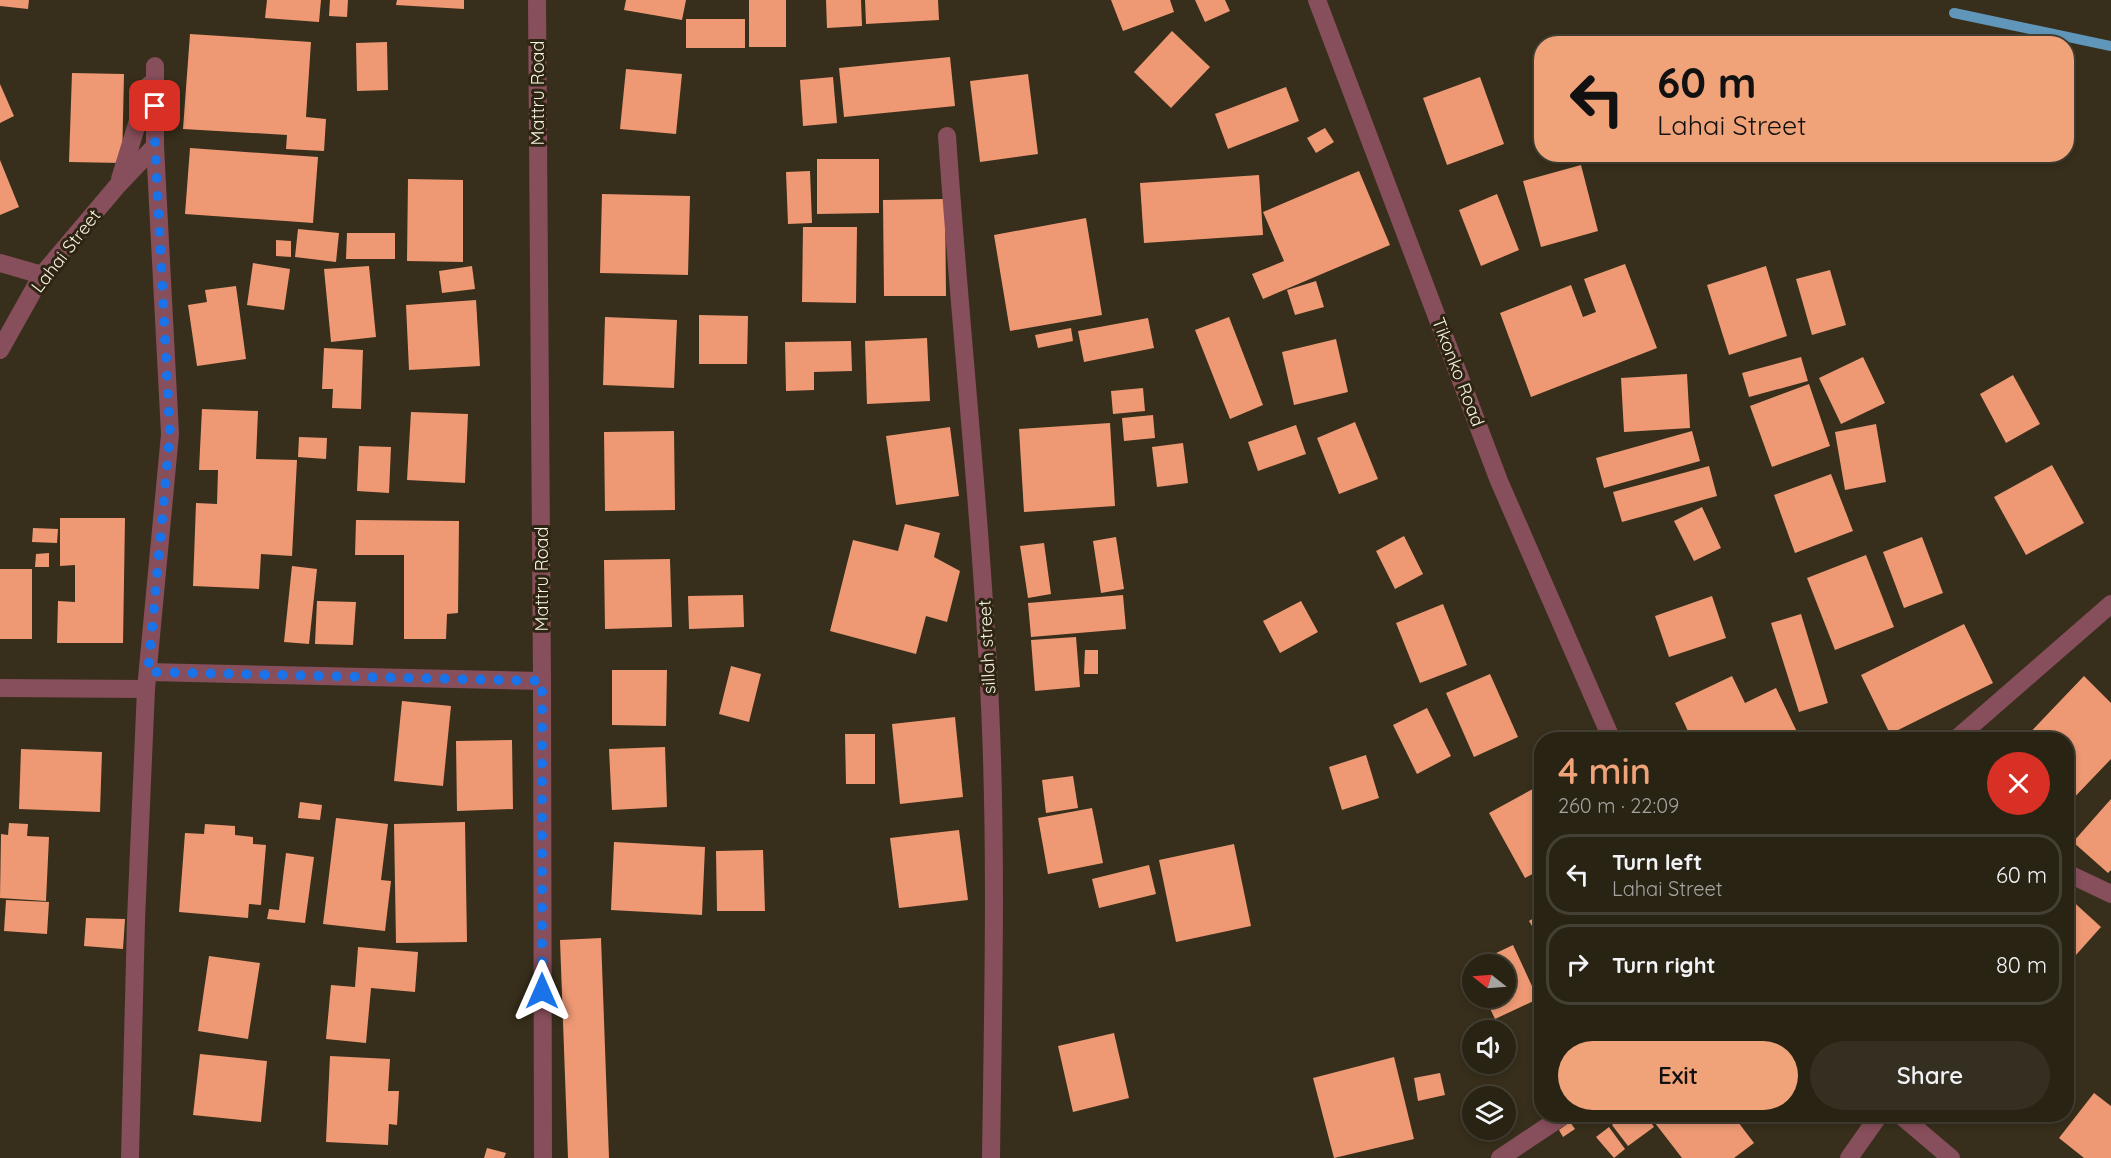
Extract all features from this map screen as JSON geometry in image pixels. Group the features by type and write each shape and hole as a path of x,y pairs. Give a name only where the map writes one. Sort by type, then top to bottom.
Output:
{"street":[{"name":"Mattru Road","path":"537,0 543,1158"},
{"name":"Tikonko Road","path":"1317,0 1499,481 1609,732"},
{"path":"118,185 155,66 155,146 170,434 147,680 136,920 130,1158"},
{"name":"sillah street","path":"947,136 982,565 990,707 996,862 991,1158"},
{"name":"Lahai Street","path":"0,350 42,275 118,185 155,146"},
{"path":"0,263 42,275"},
{"path":"1964,732 2111,604"},
{"path":"0,688 147,680 542,681"},
{"path":"2074,876 2111,894"},
{"path":"1500,1158 1554,1122"},
{"path":"1849,1158 1875,1122"},
{"path":"1909,1122 1952,1158"}],"building":[{"path":"0,0 29,0 28,9 0,6"},
{"path":"267,0 321,0 319,22 265,18"},
{"path":"330,0 348,0 347,17 329,16"},
{"path":"397,0 464,0 464,9 396,5"},
{"path":"626,0 686,0 682,20 624,10"},
{"path":"749,0 786,0 786,47 749,47"},
{"path":"826,0 861,0 862,26 827,28"},
{"path":"865,0 938,0 939,20 866,24"},
{"path":"1111,0 1170,0 1174,12 1123,31"},
{"path":"1195,0 1225,0 1230,11 1205,22"},
{"path":"686,19 745,19 745,48 686,48"},
{"path":"1172,31 1210,67 1171,108 1134,72"},
{"path":"190,34 311,42 306,117 326,119 324,151 286,149 287,135 183,129"},
{"path":"387,42 388,90 357,91 356,43"},
{"path":"950,57 955,106 844,117 839,68"},
{"path":"626,69 682,74 676,134 620,129"},
{"path":"72,73 124,74 122,163 69,162"},
{"path":"1028,74 1038,154 980,162 970,81"},
{"path":"833,77 837,123 803,126 800,80"},
{"path":"1480,77 1504,144 1447,165 1423,98"},
{"path":"0,84 14,116 0,123"},
{"path":"1286,87 1299,121 1228,149 1215,114"},
{"path":"1325,128 1334,142 1316,153 1307,138"},
{"path":"190,148 318,157 313,223 185,214"},
{"path":"817,159 879,159 879,213 817,214"},
{"path":"0,160 19,207 0,215"},
{"path":"1581,165 1598,231 1541,247 1523,181"},
{"path":"810,171 812,223 788,224 786,172"},
{"path":"1359,171 1390,245 1263,299 1252,274 1284,261 1263,212"},
{"path":"1259,175 1263,235 1144,243 1140,183"},
{"path":"408,179 463,180 463,262 407,261"},
{"path":"602,194 690,196 688,275 600,273"},
{"path":"1497,194 1519,250 1481,266 1459,210"},
{"path":"945,199 946,296 884,296 883,200"},
{"path":"1086,218 1102,315 1010,331 994,235"},
{"path":"803,227 857,227 856,303 802,302"},
{"path":"298,229 339,233 336,262 295,257"},
{"path":"347,233 395,233 395,259 346,259"},
{"path":"276,240 291,241 291,257 276,256"},
{"path":"253,263 290,269 284,310 247,305"},
{"path":"1625,264 1657,348 1531,397 1500,313 1571,285 1583,317 1596,312 1584,279"},
{"path":"369,266 376,337 331,342 324,269"},
{"path":"472,266 475,289 442,293 439,271"},
{"path":"1766,266 1787,336 1729,355 1707,285"},
{"path":"1830,270 1846,325 1812,335 1796,279"},
{"path":"1316,281 1324,307 1295,315 1287,290"},
{"path":"236,286 246,359 197,366 188,305 207,302 205,290"},
{"path":"476,300 480,366 409,370 406,305"},
{"path":"699,315 748,316 747,364 699,364"},
{"path":"605,317 677,320 674,388 603,385"},
{"path":"1229,317 1263,405 1230,419 1195,330"},
{"path":"1148,318 1154,348 1084,362 1078,331"},
{"path":"1071,328 1073,341 1038,348 1035,335"},
{"path":"927,338 930,401 867,404 865,341"},
{"path":"1336,339 1348,392 1294,405 1282,352"},
{"path":"851,341 852,371 814,372 814,390 786,391 785,342"},
{"path":"324,348 363,350 361,409 332,408 333,389 322,389"},
{"path":"1801,357 1808,381 1749,397 1742,373"},
{"path":"1863,357 1885,403 1841,424 1819,378"},
{"path":"1687,374 1690,428 1624,432 1621,378"},
{"path":"2013,375 2040,424 2006,443 1980,394"},
{"path":"1809,384 1830,446 1772,467 1750,406"},
{"path":"1143,388 1145,411 1113,414 1111,391"},
{"path":"202,409 258,411 256,459 297,460 292,556 261,554 259,589 193,586 196,503 217,504 218,470 199,470"},
{"path":"411,412 468,414 465,483 407,480"},
{"path":"1153,415 1155,438 1124,441 1122,418"},
{"path":"1355,422 1378,479 1339,494 1317,438"},
{"path":"1110,423 1115,506 1024,512 1019,429"},
{"path":"1876,424 1886,482 1845,490 1835,432"},
{"path":"1296,425 1306,454 1258,471 1248,442"},
{"path":"950,427 959,496 896,505 886,436"},
{"path":"674,431 675,510 605,511 604,432"},
{"path":"1692,431 1700,461 1604,488 1596,458"},
{"path":"299,437 327,438 326,459 298,457"},
{"path":"1183,443 1188,483 1157,487 1152,447"},
{"path":"359,446 391,447 389,493 357,491"},
{"path":"2052,465 2084,523 2026,555 1994,497"},
{"path":"1709,466 1717,496 1622,522 1613,492"},
{"path":"1831,474 1853,531 1795,553 1774,495"},
{"path":"1702,507 1721,548 1694,561 1674,521"},
{"path":"60,518 125,518 123,643 57,643 58,601 75,602 75,565 60,566"},
{"path":"356,520 459,521 458,613 447,614 446,639 404,639 404,555 355,555"},
{"path":"905,524 940,533 934,557 960,571 947,622 926,616 916,654 830,631 853,540 898,551"},
{"path":"33,528 58,529 57,543 32,542"},
{"path":"1404,536 1423,574 1395,589 1376,551"},
{"path":"1116,537 1124,589 1101,593 1093,541"},
{"path":"1922,537 1943,593 1904,608 1883,552"},
{"path":"1044,543 1051,594 1028,598 1020,546"},
{"path":"49,553 49,567 35,567 36,554"},
{"path":"1866,555 1894,627 1835,650 1807,578"},
{"path":"670,559 672,627 605,629 604,560"},
{"path":"292,566 317,569 309,644 284,642"},
{"path":"0,569 32,569 32,639 0,639"},
{"path":"743,595 744,627 689,629 688,596"},
{"path":"1123,595 1126,629 1031,637 1028,603"},
{"path":"1712,596 1726,638 1669,657 1655,616"},
{"path":"317,601 356,602 353,645 315,644"},
{"path":"1301,601 1318,632 1280,653 1263,621"},
{"path":"1443,604 1467,665 1420,683 1396,623"},
{"path":"1801,614 1828,703 1799,712 1771,623"},
{"path":"1964,624 1993,683 1894,732 1889,732 1861,675"},
{"path":"1076,637 1080,687 1035,691 1031,640"},
{"path":"1085,650 1098,650 1098,674 1084,674"},
{"path":"731,666 761,674 749,722 719,714"},
{"path":"612,670 667,670 666,726 612,725"},
{"path":"1490,674 1518,737 1474,757 1446,693"},
{"path":"1732,676 1745,703 1776,688 1797,732 1688,732 1675,703"},
{"path":"2084,676 2111,703 2111,759 2074,798 2074,732 2031,732"},
{"path":"402,701 451,706 443,786 394,781"},
{"path":"1427,708 1451,756 1417,774 1393,725"},
{"path":"955,717 963,797 900,804 892,724"},
{"path":"845,734 875,734 875,784 846,784"},
{"path":"512,740 513,809 457,811 456,741"},
{"path":"665,747 667,807 612,810 609,749"},
{"path":"21,749 102,752 100,812 19,809"},
{"path":"1366,755 1379,798 1342,810 1329,767"},
{"path":"1073,776 1078,808 1046,813 1042,780"},
{"path":"1534,788 1534,873 1525,878 1489,813"},
{"path":"2111,799 2111,870 2108,873 2074,841"},
{"path":"300,802 322,805 320,820 298,818"},
{"path":"1092,808 1103,863 1048,874 1038,818"},
{"path":"336,818 388,824 381,880 391,881 385,931 323,924"},
{"path":"465,822 467,942 396,943 394,824"},
{"path":"9,823 28,824 27,836 49,837 46,901 0,898 1,834 8,835"},
{"path":"205,824 235,826 235,835 253,837 253,844 266,845 261,905 249,904 248,918 179,912 185,833 204,834"},
{"path":"959,830 968,900 899,908 890,838"},
{"path":"614,842 705,847 702,915 611,910"},
{"path":"1234,844 1251,926 1176,942 1159,860"},
{"path":"763,850 765,911 717,911 716,851"},
{"path":"286,853 314,857 305,923 267,919 269,909 279,910"},
{"path":"1149,865 1156,894 1099,908 1092,879"},
{"path":"6,900 49,902 47,934 4,931"},
{"path":"2074,902 2101,927 2074,957"},
{"path":"86,918 125,919 123,949 84,946"},
{"path":"1534,918 1534,929 1529,921"},
{"path":"601,938 609,1158 568,1158 560,940"},
{"path":"1513,945 1534,990 1534,1001 1495,1019 1490,1008 1516,1008 1516,954 1494,954"},
{"path":"358,947 418,952 415,992 371,988 366,1043 326,1039 331,985 355,987"},
{"path":"209,956 260,963 248,1039 198,1031"},
{"path":"1114,1033 1129,1098 1073,1112 1058,1046"},
{"path":"200,1054 267,1061 261,1122 193,1115"},
{"path":"330,1056 390,1059 388,1091 399,1091 397,1125 389,1124 388,1145 326,1142"},
{"path":"1394,1057 1414,1139 1334,1158 1313,1078"},
{"path":"1440,1073 1445,1095 1418,1101 1414,1078"},
{"path":"2094,1093 2111,1106 2111,1158 2084,1158 2059,1138 2071,1122 2074,1122 2074,1119"},
{"path":"1570,1122 1575,1129 1563,1137 1559,1130"},
{"path":"1616,1122 1651,1122 1654,1127 1628,1146 1612,1125"},
{"path":"1654,1122 1738,1122 1754,1143 1734,1158 1682,1158"},
{"path":"1609,1127 1625,1149 1614,1158 1596,1137"},
{"path":"487,1148 506,1153 504,1158 484,1158"}],"waterway":[{"path":"1954,13 2063,36"},
{"path":"2074,38 2111,46"}],"route":[{"path":"155,106 155,146 170,434 148,672 542,681 542,991"}]}
